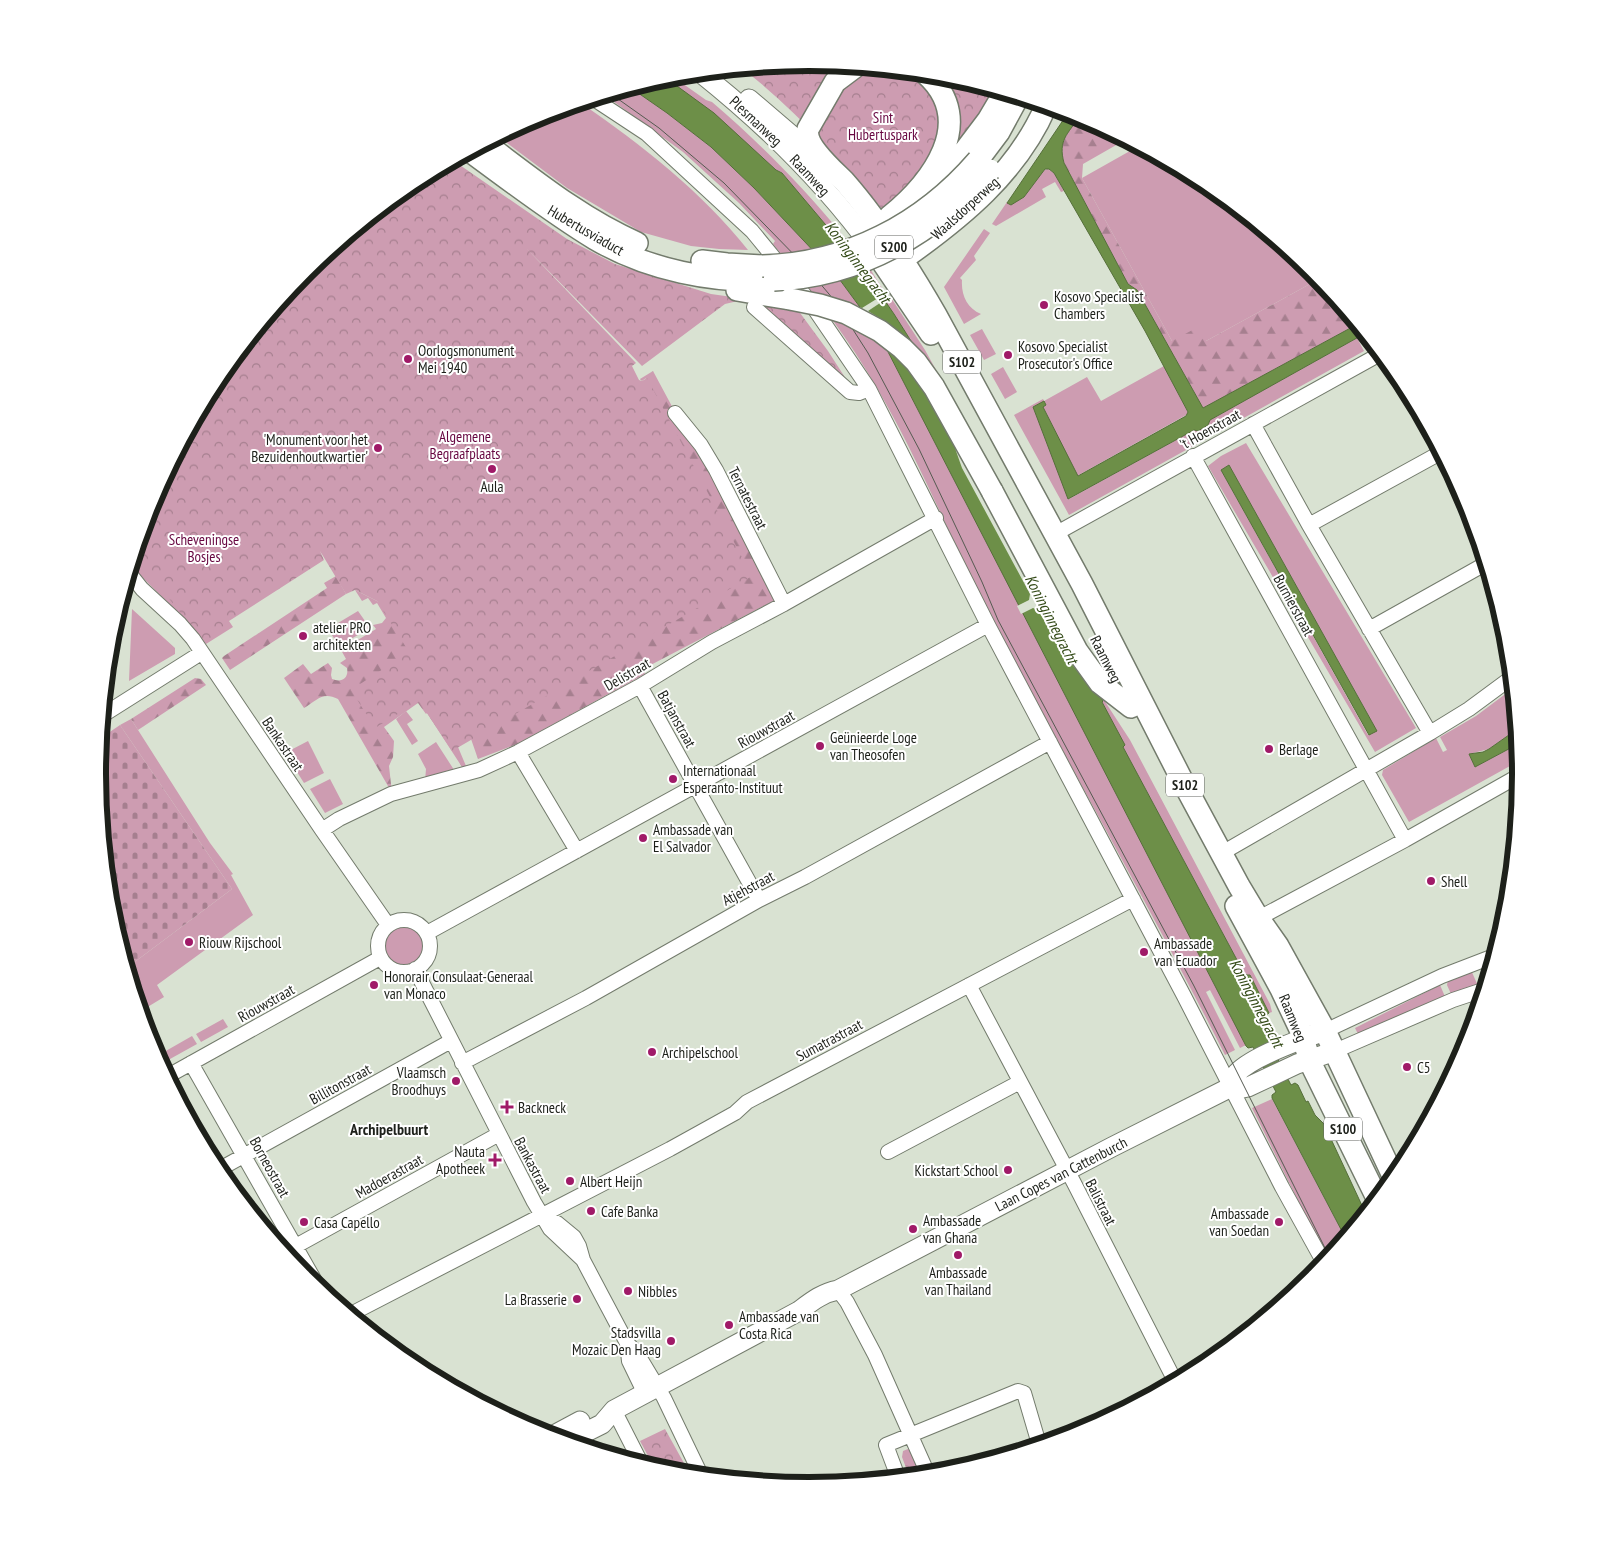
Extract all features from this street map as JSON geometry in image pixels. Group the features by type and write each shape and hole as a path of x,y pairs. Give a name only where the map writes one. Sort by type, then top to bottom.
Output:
{"main road":[{"path":"822,159 809,140 808,129 835,82 847,73"},
{"name":"Plesmanweg","path":"719,77 751,100 804,146 822,159 852,190 892,255"},
{"name":"Plesmanweg","path":"708,79 741,106 788,150"},
{"path":"841,253 889,217 917,192 937,164 947,144 949,120 946,104 934,83"},
{"path":"892,255 925,203 988,120 1001,98"},
{"name":"Hubertusviaduct","path":"491,148 583,214 636,242 670,254 706,262 801,278 860,263 919,233 941,218 963,199 984,165 1015,103"},
{"name":"Hubertusviaduct","path":"476,156 540,203 596,240 641,260 682,272 731,280 768,273 792,264 841,253 888,233 919,215 984,165 1016,136 1031,108"},
{"name":"Waalsdorperweg","path":"892,255 950,224 985,194 1003,174 1031,135 1043,112"},
{"name":"Raamweg","path":"788,150 836,203 892,255 936,315 1055,534 1222,853 1259,918 1282,952 1325,1031 1321,1056 1374,1191"},
{"path":"925,203 950,224"},
{"name":"Raamweg","path":"892,255 921,317 950,366 1059,568 1186,814 1281,989 1303,1039 1321,1056 1373,1132 1390,1169"},
{"path":"682,272 742,292 820,305 846,313 880,331 902,348 916,362 934,387 1077,651 1100,683 1130,707"},
{"name":"Laan Copes van Cattenburch","path":"1231,1087 1235,1074 1266,1055 1325,1031"},
{"name":"Laan Copes van Cattenburch","path":"614,1410 799,1311 833,1300 838,1290 1231,1087 1243,1088 1321,1056"},
{"path":"561,1431 596,1412 614,1410"},
{"path":"577,1437 602,1424 614,1410"}],"street":[{"path":"601,103 648,134 752,231 819,314 869,389 936,518 988,625 1282,1187 1320,1256"},
{"path":"754,307 850,392 869,389"},
{"name":"'t Hoenstraat","path":"1055,534 1375,357"},
{"name":"Ternatestraat","path":"675,413 701,446 716,470 784,604"},
{"path":"1253,424 1309,525 1430,733"},
{"name":"Burnierstraat","path":"1193,456 1404,840"},
{"path":"1309,525 1435,456"},
{"name":"Delistraat","path":"322,830 391,794 479,770 518,752 640,686 712,642 784,604 936,518"},
{"path":"1369,629 1480,567"},
{"name":"Bankastraat","path":"134,579 193,639 388,925"},
{"name":"Bankastraat","path":"132,585 142,589"},
{"name":"Riouwstraat","path":"427,933 988,625"},
{"path":"110,707 202,653"},
{"path":"1222,853 1430,733 1469,709 1506,682"},
{"name":"Batjanstraat","path":"640,686 759,900"},
{"name":"Atjehstraat","path":"462,1063 586,998 759,900 814,872 1050,742"},
{"path":"518,752 577,851"},
{"path":"1259,918 1512,780"},
{"name":"Sumatrastraat","path":"357,1311 735,1114 747,1102 1133,899"},
{"path":"398,920 409,920 420,924 427,933 430,944 428,954 423,963 415,969 405,972 394,971 385,965 380,958 377,948 379,939 382,930 388,925 398,920"},
{"name":"Riouwstraat","path":"174,1073 380,958"},
{"path":"1325,1031 1442,976 1487,959"},
{"name":"Bankastraat","path":"415,969 534,1202 550,1229 583,1260 627,1343 637,1353 651,1390 697,1467"},
{"name":"Balistraat","path":"969,985 1172,1375"},
{"path":"1321,1056 1454,1000 1476,993"},
{"name":"Billitonstraat","path":"226,1166 451,1041"},
{"name":"Borneostraat","path":"192,1063 245,1156 288,1244"},
{"path":"888,1152 1020,1082"},
{"name":"Madoerastraat","path":"291,1248 499,1134"},
{"path":"838,1290 847,1302 875,1355 925,1467"},
{"path":"896,1471 886,1445 1018,1391 1024,1393 1037,1438"},
{"path":"614,1410 637,1455"}],"green space":[{"name":"Sint Hubertuspark","path":"809,71 901,77 996,97 982,119 941,169 952,142 955,115 950,96 935,101 939,117 938,133 927,163 907,189 883,210 834,154 799,118 749,74"},
{"path":"682,83 706,100 712,102 747,133 795,181 841,233 834,235 782,173 674,85"},
{"path":"638,93 711,147 754,188 837,276 865,314 885,346 933,438 1246,1045 1240,1048 1210,990 1206,992 1235,1050 1225,1055 1141,894 996,627 909,447 877,388 815,296 773,244 775,241 739,203 683,152 611,100"},
{"path":"587,108 670,170 711,208 748,250 691,246 641,232 567,188 504,141 540,125"},
{"path":"1075,124 1117,143 1083,164 1082,178 1172,341 1198,327 1206,341 1312,283 1351,328 1203,408 1137,290 1128,284 1064,163 1062,149 1068,133"},
{"path":"1132,150 1160,165 1237,216 1312,283 1206,341 1172,341 1082,178"},
{"name":"Algemene Begraafplaats","path":"459,164 567,239 615,264 711,294 795,306 846,379 756,301 742,300 725,304 642,366 525,247 636,363 632,366 639,380 642,381 647,378 752,576 452,751 419,701 375,728 351,690 409,652 377,601 355,590 346,594 320,551 324,560 229,621 233,627 206,644 139,565 160,505 179,463 200,423 225,384 251,346 312,277 381,216"},
{"path":"1048,169 1054,173 1064,191 1061,192 1055,182 1042,189 1046,197 996,226 992,224 1007,202 1011,205 1024,197 1044,170"},
{"path":"984,229 990,233 974,256 976,260 960,278 966,300 972,308 981,314 964,324 944,287"},
{"path":"869,267 885,293 882,295 883,298 885,299 890,296 925,350 951,397 923,360 863,269"},
{"path":"982,329 996,354 984,360 970,335"},
{"path":"1357,338 1364,351 1069,515 1014,415 1043,399 1044,401 1033,407 1069,499 1194,430 1198,431 1208,425 1210,420"},
{"path":"1164,366 1188,414 1077,476 1043,407 1046,405 1044,401 1087,377 1101,401"},
{"path":"1003,367 1017,392 1005,399 991,374"},
{"path":"653,371 675,412 687,426 781,597 643,669 645,674 517,744 478,759 471,739 646,378 642,381 640,379"},
{"path":"1246,443 1416,728 1375,752 1208,466 1221,456","holes":["1229,465 1377,731 1368,735 1221,470"]},
{"path":"141,557 198,635 137,572"},
{"path":"336,576 346,594 230,670 222,658 224,656 327,588 324,583"},
{"path":"355,590 377,601 420,649 419,690 458,747 466,766 462,767 427,713 418,703 384,727 394,741 393,757 389,766 392,793 338,699 324,696 304,708 284,678 303,664 311,674 328,663 332,668 332,679 342,680 346,677 347,668 340,663 346,659 341,650 376,629 373,625 382,623 386,618 377,603 373,605 368,598 362,601"},
{"path":"132,609 175,648 175,654 129,681"},
{"path":"358,611 370,628 339,646 328,629"},
{"path":"195,678 201,679 206,685 138,730 131,719"},
{"path":"1507,693 1510,734 1489,749 1469,754 1475,767 1511,748 1512,765 1409,822 1382,775 1383,770 1436,738 1443,752 1447,750 1440,737 1476,716"},
{"path":"1104,700 1130,740 1270,1004 1272,1012 1269,1013 1250,975 1244,973 1123,747 1124,744 1102,702"},
{"path":"406,711 413,720 407,724 418,741 412,745 396,719"},
{"name":"Riouw Rijschool","path":"131,719 210,843 233,874 231,875 253,915 157,985 164,997 147,1007 132,964 232,889 120,725"},
{"path":"120,725 232,889 132,964 112,866 106,774 108,733"},
{"path":"308,741 324,773 304,783 285,753"},
{"path":"436,742 458,776 425,781 426,769 418,754"},
{"path":"330,779 343,804 325,813 310,789"},
{"path":"404,926 417,931 423,938 424,947 421,956 414,963 406,967 397,966 388,958 384,947 384,942 389,933"},
{"path":"1471,970 1478,986 1451,994 1447,985 1448,980"},
{"path":"1440,985 1446,999 1359,1036 1355,1028"},
{"path":"223,1019 228,1027 201,1042 196,1034"},
{"path":"192,1036 197,1044 168,1060 164,1052"},
{"path":"1272,1099 1342,1231 1323,1252 1252,1108"},
{"path":"665,1429 685,1465 649,1458 640,1441"},
{"path":"908,1449 914,1453 920,1468 907,1470 902,1457 903,1451"}],"water":[{"name":"Koninginnegracht","path":"675,84 714,113 776,170 782,173 863,269 923,360 1074,658 1103,701 1125,745 1123,747 1244,973 1250,975 1269,1013 1264,1017 1272,1034 1272,1037 1268,1040 1291,1085 1295,1083 1298,1085 1306,1102 1308,1101 1315,1115 1324,1124 1363,1207 1342,1231 1272,1098 1272,1095 1276,1092 1253,1047 1248,1048 1246,1046 885,346 865,314 837,276 754,188 711,147 638,93"},
{"path":"1064,120 1075,124 1063,143 1062,155 1064,163 1128,284 1137,290 1203,408 1351,328 1359,337 1210,420 1208,425 1198,431 1194,430 1068,499 1033,407 1044,401 1046,405 1043,407 1078,476 1186,416 1188,412 1145,331 1054,173 1049,169 1045,169 1024,197 1011,205 1007,203"},
{"path":"1229,465 1377,731 1369,735 1221,470"},
{"path":"1510,734 1511,748 1475,767 1469,754 1489,749"}],"pier":[{"path":"883,295 886,299 868,311 910,342 1074,658 1098,696 1066,657 1038,610 1033,608 1021,614 1017,606 1029,600 1030,594 962,468 952,434 927,387 856,306 862,308"}],"tram line":[{"path":"617,98 659,128 724,183 807,268 834,300 868,353 919,449 998,620 1194,986 1326,1249"}],"place":[{"name":"Kosovo Specialist Chambers","path":"1044,305"},
{"name":"Kosovo Specialist Prosecutor's Office","path":"1008,355"},
{"name":"Oorlogsmonument Mei 1940","path":"408,359"},
{"name":"'Monument voor het Bezuidenhoutkwartier'","path":"378,448"},
{"name":"Aula","path":"492,469"},
{"name":"atelier PRO architekten","path":"303,636"},
{"name":"Geünieerde Loge van Theosofen","path":"820,746"},
{"name":"Berlage","path":"1269,749"},
{"name":"Internationaal Esperanto-Instituut","path":"673,779"},
{"name":"Ambassade van El Salvador","path":"643,838"},
{"name":"Shell","path":"1431,881"},
{"name":"Riouw Rijschool","path":"189,942"},
{"name":"Ambassade van Ecuador","path":"1144,952"},
{"name":"Honorair Consulaat-Generaal van Monaco","path":"374,985"},
{"name":"Archipelschool","path":"652,1052"},
{"name":"C5","path":"1407,1067"},
{"name":"Vlaamsch Broodhuys","path":"456,1081"},
{"name":"Backneck","path":"507,1107"},
{"name":"Nauta Apotheek","path":"495,1160"},
{"name":"Kickstart School","path":"1008,1170"},
{"name":"Albert Heijn","path":"570,1181"},
{"name":"Cafe Banka","path":"591,1211"},
{"name":"Casa Capello","path":"304,1222"},
{"name":"Ambassade van Soedan","path":"1279,1222"},
{"name":"Ambassade van Ghana","path":"913,1229"},
{"name":"Ambassade van Thailand","path":"958,1255"},
{"name":"Nibbles","path":"628,1291"},
{"name":"La Brasserie","path":"577,1299"},
{"name":"Ambassade van Costa Rica","path":"729,1325"},
{"name":"Stadsvilla Mozaic Den Haag","path":"671,1341"}],"district":[{"name":"Archipelbuurt","path":"389,1129"}],"park label":[{"name":"Scheveningse Bosjes","path":"204,548"}]}
